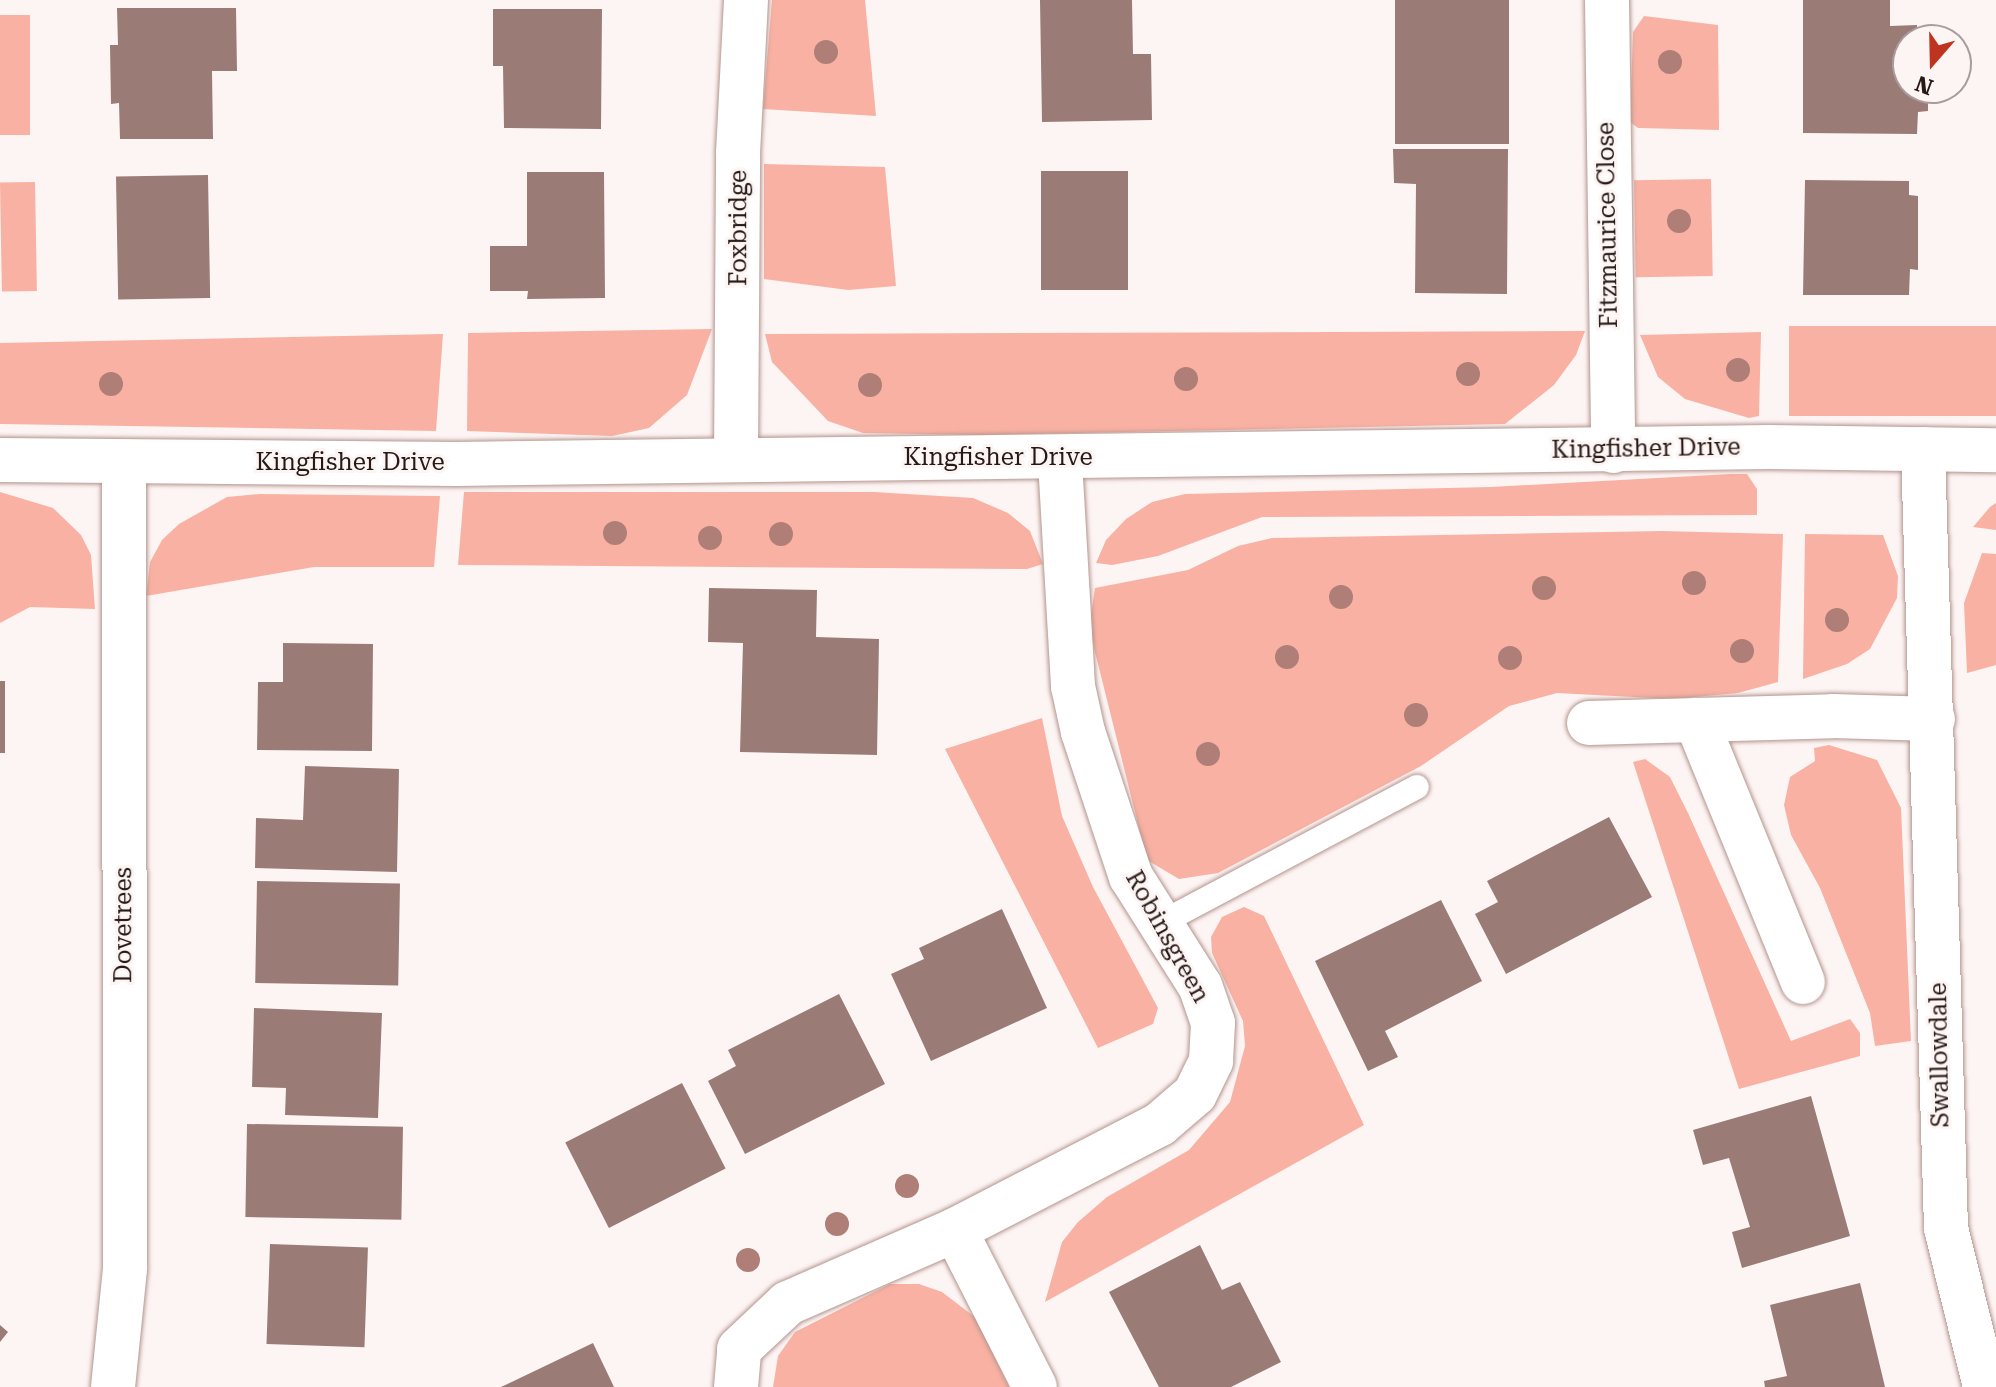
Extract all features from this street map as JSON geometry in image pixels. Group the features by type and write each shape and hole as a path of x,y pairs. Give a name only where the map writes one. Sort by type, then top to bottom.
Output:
{"street":[{"name":"Foxbridge","path":"736,457 738,153 746,0"},
{"name":"Fitzmaurice Close","path":"1607,0 1613,451"},
{"name":"Swallowdale","path":"1923,449 1946,1228 1985,1387"},
{"name":"Kingfisher Drive","path":"0,460 457,464 736,457 1060,458 1996,450"},
{"name":"Robinsgreen","path":"736,1387 739,1349 788,1303 955,1230 1160,1124 1195,1094 1211,1061 1213,1023 1200,986 1131,877 1073,686 1060,458"},
{"name":"Dovetrees","path":"113,1387 125,1269 124,462"},
{"path":"1589,723 1933,719"},
{"path":"1696,720 1803,982"},
{"path":"955,1230 1035,1387"}],"lane":[{"path":"1159,924 1417,787"}],"shaded area":[{"path":"772,0 865,0 876,116 763,109"},
{"path":"0,15 30,15 30,135 0,135"},
{"path":"1644,16 1718,25 1719,130 1638,128 1630,122 1633,32"},
{"path":"764,164 885,167 896,286 848,290 764,279"},
{"path":"1711,179 1713,276 1636,277 1634,180"},
{"path":"35,182 37,291 2,292 0,183"},
{"path":"1789,326 1996,326 1996,416 1789,416"},
{"path":"712,329 687,395 649,428 612,436 467,431 468,333"},
{"path":"1585,331 1576,355 1554,385 1505,424 980,435 863,433 828,421 772,362 765,334"},
{"path":"1761,332 1759,416 1749,418 1685,399 1658,377 1640,335"},
{"path":"443,334 436,431 0,424 0,343"},
{"path":"1747,474 1757,489 1757,515 1262,517 1158,556 1112,565 1096,563 1106,540 1126,519 1152,502 1185,494 1491,487"},
{"path":"0,492 53,508 81,535 91,555 95,609 30,607 0,623"},
{"path":"464,492 874,492 973,498 1008,513 1030,531 1043,564 1027,569 458,565"},
{"path":"260,494 440,496 434,567 314,567 146,596 150,562 162,540 179,524 227,497"},
{"path":"1996,503 1996,530 1973,527 1990,507"},
{"path":"1662,531 1783,534 1778,682 1738,693 1672,699 1557,693 1509,706 1421,766 1218,873 1179,879 1147,860 1089,628 1095,588 1188,570 1238,546 1272,538"},
{"path":"1805,534 1883,535 1898,576 1897,598 1870,649 1847,664 1803,679"},
{"path":"1982,553 1996,554 1996,665 1967,673 1964,603"},
{"path":"1042,718 1062,816 1093,887 1158,1008 1153,1024 1098,1048 945,749"},
{"path":"1829,745 1877,760 1901,808 1911,1041 1875,1046 1870,1013 1820,888 1791,835 1784,805 1790,777 1815,761 1814,748"},
{"path":"1645,759 1670,777 1791,1041 1850,1019 1860,1033 1860,1056 1739,1089 1633,762"},
{"path":"1244,907 1264,916 1364,1125 1045,1302 1062,1242 1078,1222 1107,1197 1189,1150 1230,1102 1245,1046 1243,1021 1212,953 1211,937 1222,917"},
{"path":"890,1284 919,1284 942,1292 976,1318 1009,1387 773,1387 778,1356 795,1332"}],"building":[{"path":"1040,0 1132,0 1133,54 1151,54 1152,120 1042,122"},
{"path":"1395,0 1509,0 1509,144 1395,144"},
{"path":"1803,0 1890,0 1892,104 1928,104 1928,111 1918,112 1917,134 1803,133"},
{"path":"117,8 236,8 237,71 212,71 213,139 120,139 119,103 111,104 110,45 118,45"},
{"path":"493,9 602,9 601,129 504,128 503,66 493,66"},
{"path":"1393,149 1508,149 1507,294 1415,293 1416,184 1394,183"},
{"path":"1041,171 1128,171 1128,290 1041,290"},
{"path":"527,172 604,172 605,298 527,299 528,291 490,291 490,246 527,246"},
{"path":"208,175 210,298 118,300 116,177"},
{"path":"1805,180 1909,181 1909,195 1918,196 1918,270 1910,269 1909,295 1803,295"},
{"path":"709,588 817,590 816,637 879,639 877,755 740,752 743,643 708,642"},
{"path":"283,643 373,644 372,751 257,750 258,682 283,682"},
{"path":"0,681 5,681 5,753 0,753"},
{"path":"305,766 399,769 397,872 255,868 256,818 303,820"},
{"path":"1609,817 1652,897 1506,974 1475,914 1498,902 1487,881"},
{"path":"257,881 400,883 398,985 255,983"},
{"path":"1441,900 1482,981 1385,1031 1398,1057 1368,1071 1315,961"},
{"path":"1002,909 1047,1008 931,1061 891,974 924,959 919,948"},
{"path":"839,994 885,1084 745,1154 708,1081 736,1066 728,1050"},
{"path":"254,1008 382,1013 378,1118 285,1115 286,1088 252,1087"},
{"path":"682,1083 726,1169 609,1228 565,1142"},
{"path":"1811,1096 1850,1236 1742,1268 1732,1232 1750,1227 1729,1158 1703,1165 1693,1130"},
{"path":"247,1124 403,1127 401,1220 245,1217"},
{"path":"270,1244 368,1247 364,1347 267,1344"},
{"path":"1200,1245 1222,1290 1240,1282 1281,1362 1231,1387 1159,1387 1109,1292"},
{"path":"1860,1283 1885,1387 1765,1387 1764,1381 1787,1376 1770,1305"},
{"path":"0,1325 8,1332 0,1342"},
{"path":"593,1343 614,1387 501,1387"}]}
